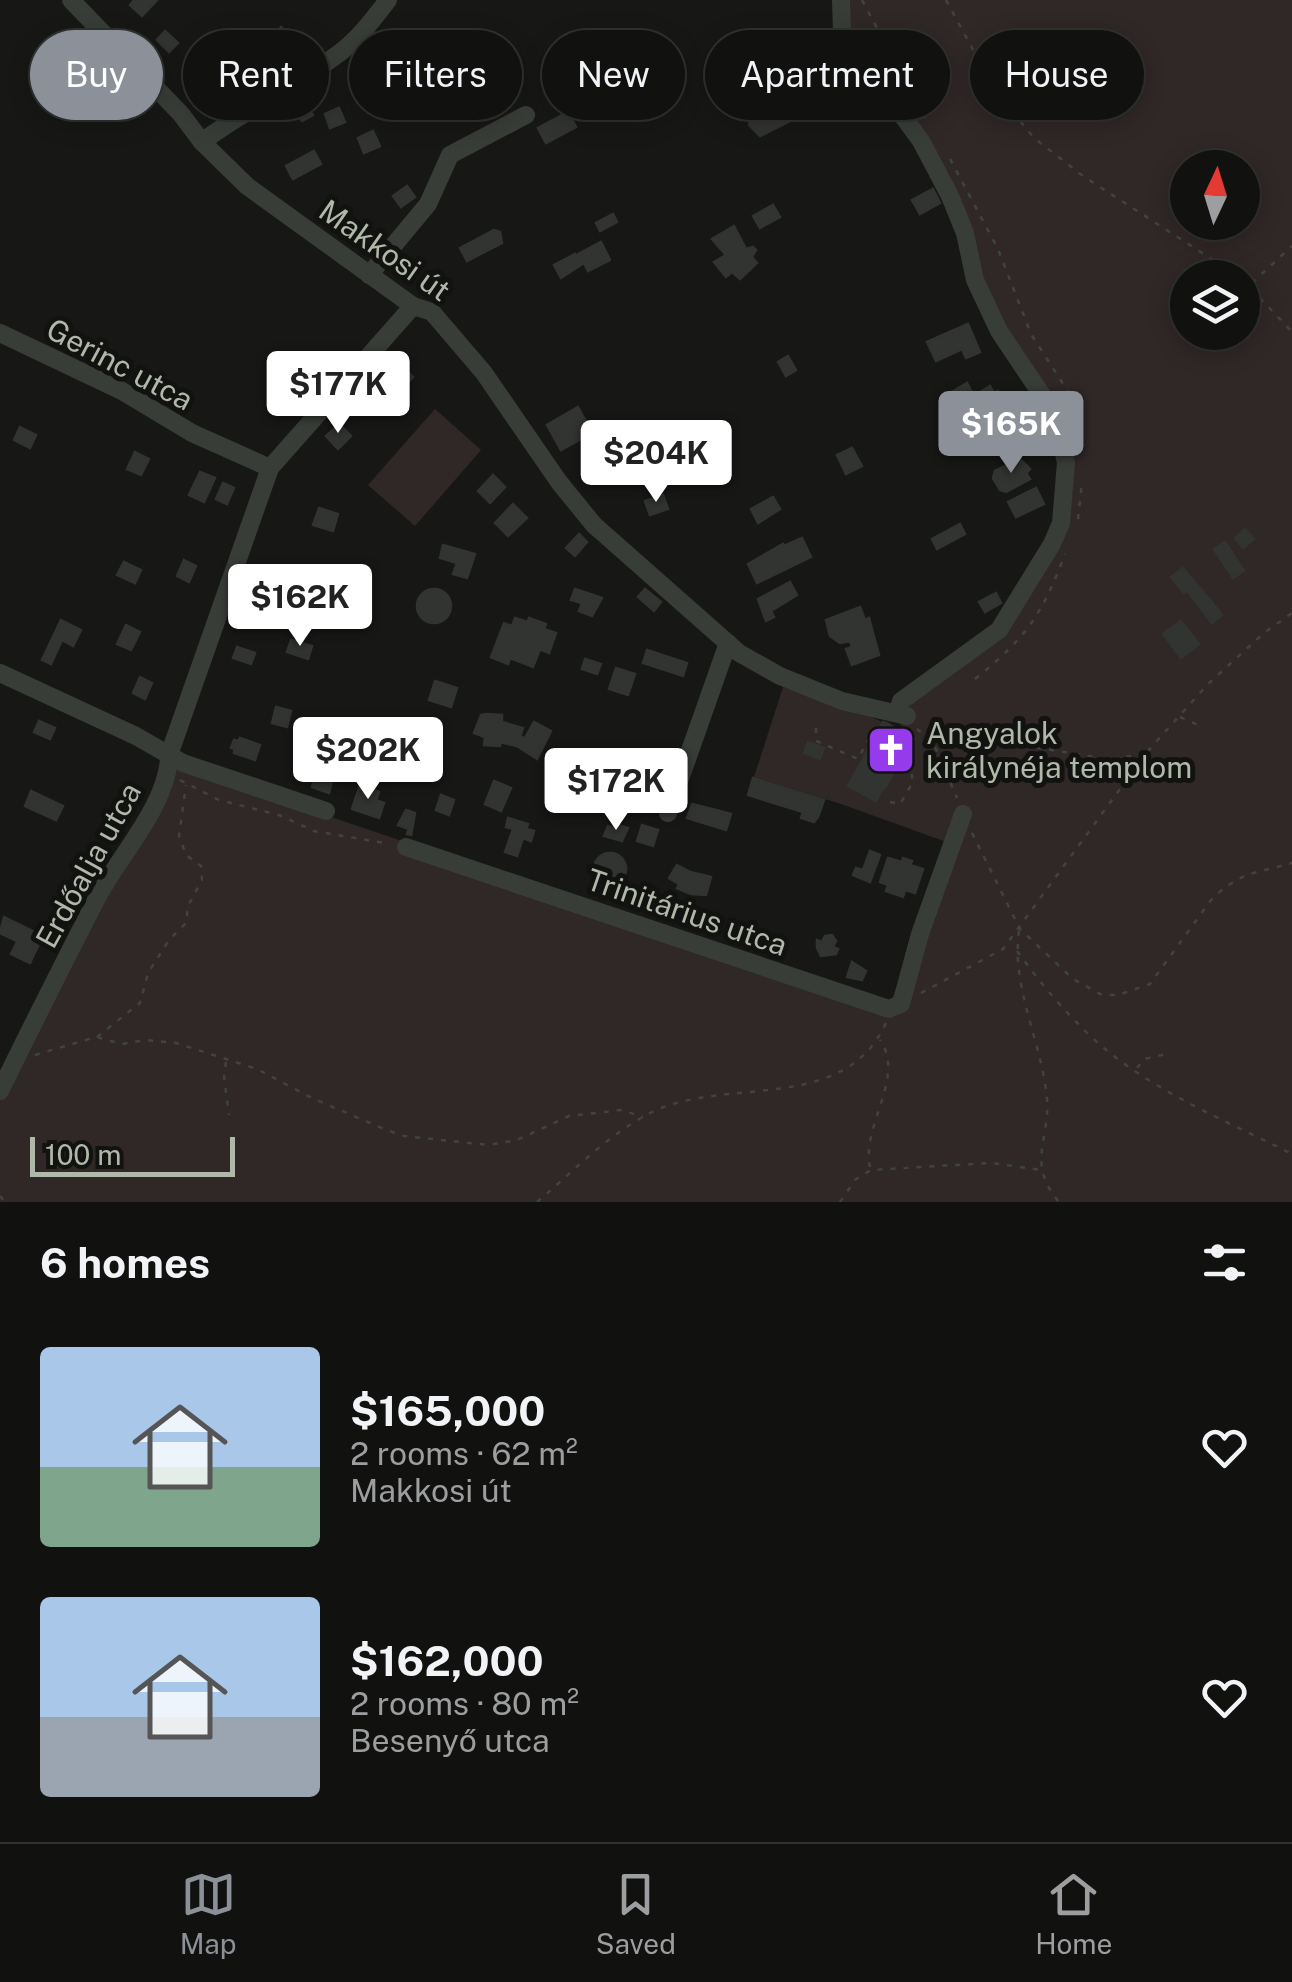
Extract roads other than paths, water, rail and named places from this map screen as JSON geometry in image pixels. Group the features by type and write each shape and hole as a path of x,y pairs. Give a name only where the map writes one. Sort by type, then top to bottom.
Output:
{"street":[{"name":"Makkosi út","path":"70,0 247,186 413,306 432,312 484,373 559,482 594,525 739,653 792,682 876,711 902,714 901,701 999,630 1052,544 1060,523 1066,463 1056,416 1000,331 975,280 950,196 921,142 898,111 849,61 842,31 841,0"},
{"path":"202,142 237,115 335,57 364,32 388,0"},
{"path":"369,275 428,204 450,155 526,115"},
{"path":"270,468 413,306"},
{"name":"Gerinc utca","path":"0,333 122,391 192,433 270,468"},
{"name":"Erdőalja utca","path":"0,1090 99,895 158,797 270,468"},
{"path":"668,813 728,643"},
{"path":"0,673 136,736 169,760 326,811"},
{"name":"Trinitárius utca","path":"406,847 897,1006 963,814"}],"place":[{"name":"Angyalok királynéja templom","path":"891,750"}]}
